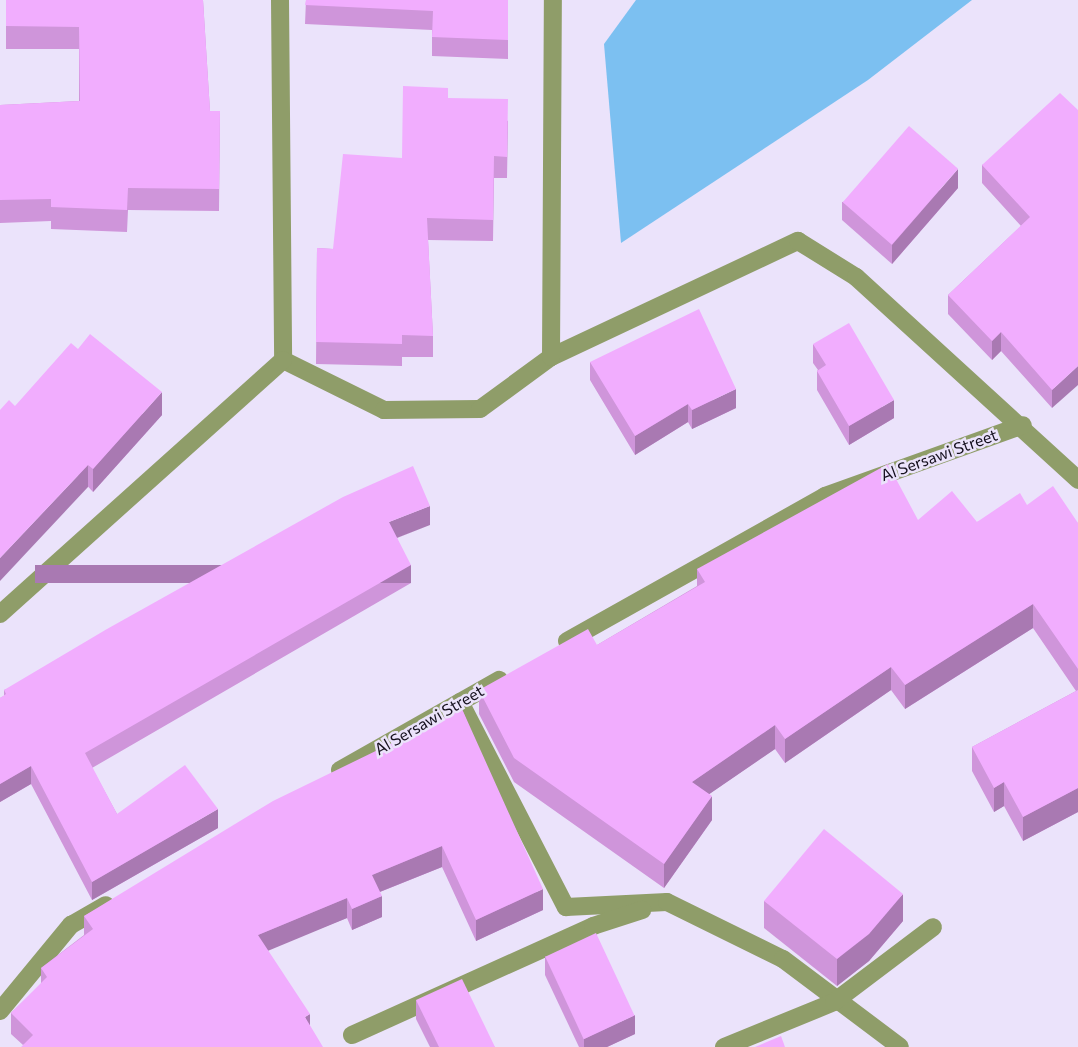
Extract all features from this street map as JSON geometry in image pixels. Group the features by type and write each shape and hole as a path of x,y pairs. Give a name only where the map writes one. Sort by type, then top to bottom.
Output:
{"street":[{"path":"0,614 283,360 280,0"},
{"path":"551,357 553,0"},
{"path":"283,360 384,410 480,409 551,357 798,241 856,277 1023,425 1078,480"},
{"name":"Al Sersawi Street","path":"554,649 825,496 1023,425"},
{"name":"Al Sersawi Street","path":"327,778 512,672"},
{"path":"460,702 566,908 667,902 783,959 834,1002 900,1047"},
{"path":"1,1010 71,925 122,896"},
{"path":"352,1035 593,926 667,902"},
{"path":"724,1047 834,1002 933,927"}],"water":[{"path":"636,0 972,0 868,80 621,243 604,44"}],"building":[{"path":"6,0 203,0 210,111 220,111 219,189 128,188 127,210 51,207 51,199 0,200 0,105 80,101 79,27 6,26"},
{"path":"306,0 508,0 508,40 432,37 433,11 305,5"},
{"path":"403,86 448,88 448,98 508,99 507,157 494,156 493,220 427,218 433,336 402,335 402,344 316,342 317,248 333,249 343,154 402,158"},
{"path":"1060,93 1078,110 1078,366 1052,390 1001,332 992,341 948,295 1030,217 982,165"},
{"path":"909,126 958,169 892,245 843,202"},
{"path":"699,309 736,389 692,410 688,404 635,436 590,362"},
{"path":"849,323 894,400 849,426 817,371 826,365 813,344"},
{"path":"90,334 162,392 93,469 88,465 0,558 0,410 9,400 15,406 71,343 78,349"},
{"path":"888,464 918,520 952,491 977,522 1020,493 1027,505 1053,486 1078,523 1078,669 1033,604 905,685 891,667 785,739 775,725 692,782 712,796 664,864 514,758 479,690 588,629 597,645 705,582 697,569"},
{"path":"413,466 430,506 389,522 411,565 85,753 117,814 185,765 218,809 92,882 31,766 0,784 0,698 6,694 4,690 107,629 343,497"},
{"path":"1078,690 1078,788 1023,817 1004,782 994,788 972,747"},
{"path":"462,709 543,889 476,920 442,846 372,875 382,896 352,909 347,898 258,935 310,1014 305,1017 323,1047 21,1047 33,1035 11,1013 47,977 41,968 93,929 84,916 273,801"},
{"path":"824,829 903,894 869,934 837,959 764,901"},
{"path":"596,933 634,1015 584,1039 545,957"},
{"path":"462,979 495,1047 439,1047 416,1000"},
{"path":"781,1036 785,1047 755,1047"}]}
